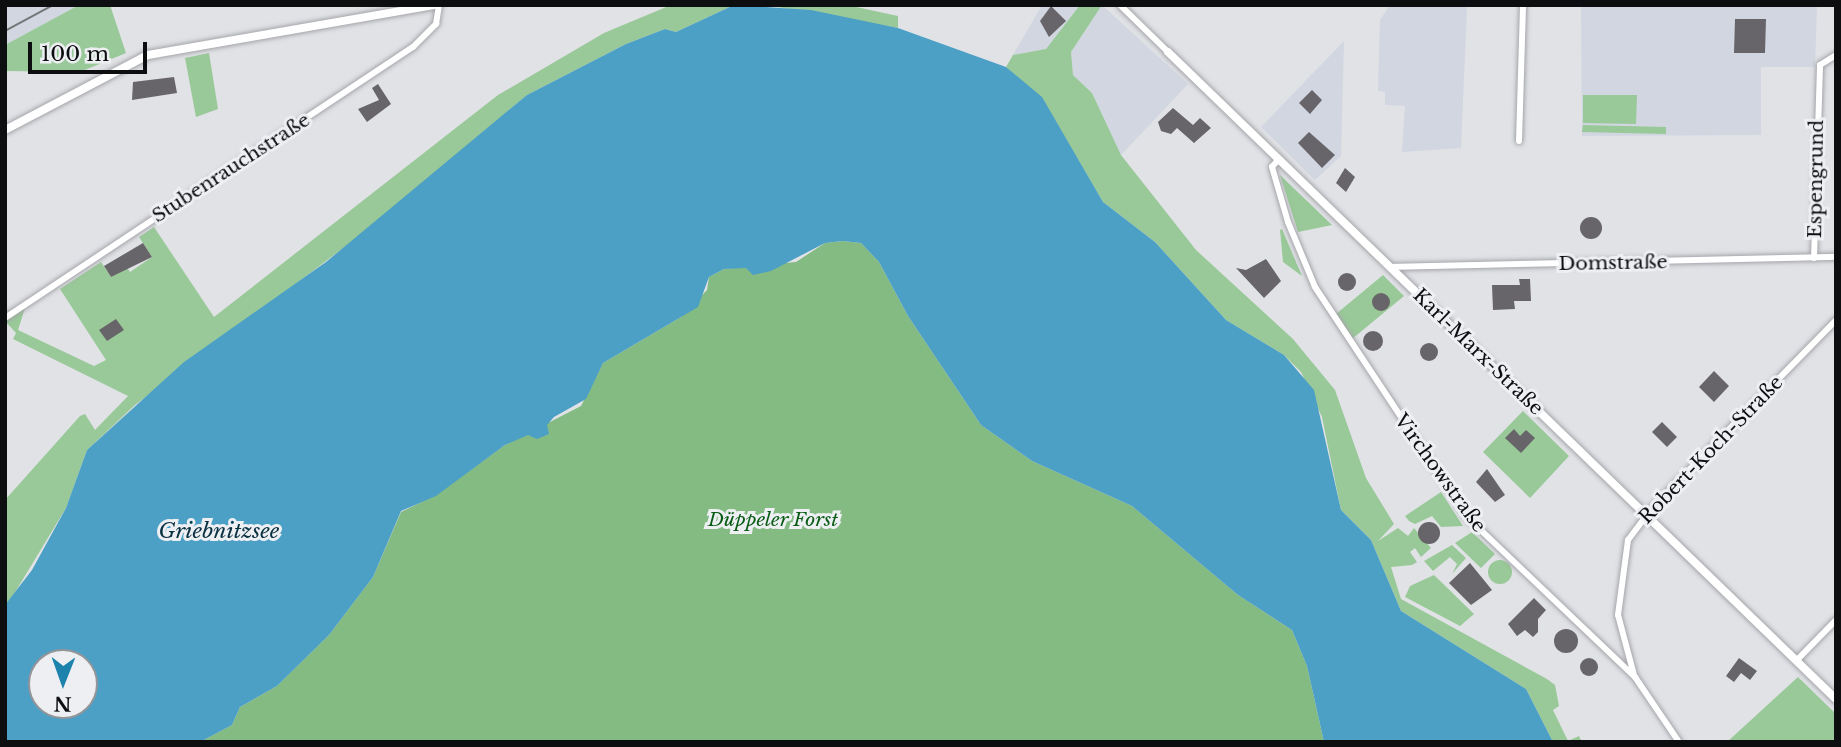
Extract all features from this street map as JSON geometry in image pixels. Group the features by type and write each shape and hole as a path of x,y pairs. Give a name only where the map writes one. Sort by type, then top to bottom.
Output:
{"street":[{"path":"5,130 78,88 148,55 437,5"},
{"name":"Stubenrauchstraße","path":"5,317 413,47 436,24 437,5"},
{"name":"Karl-Marx-Straße","path":"1120,5 1836,699"},
{"path":"1519,141 1523,5"},
{"name":"Espengrund","path":"1814,258 1823,59 1836,55"},
{"name":"Virchowstraße","path":"1278,160 1272,167 1315,287 1466,517 1635,677 1679,742"},
{"name":"Domstraße","path":"1390,267 1836,257"},
{"name":"Robert-Koch-Straße","path":"1635,677 1623,644 1618,593 1628,540 1646,515 1836,320"},
{"path":"1796,661 1836,620"}],"shaded area":[{"path":"5,5 79,5 5,45"},
{"path":"1042,5 1080,5 1046,49 1013,55"},
{"path":"1102,5 1188,84 1121,155 1092,93 1073,75 1071,52"},
{"path":"1390,5 1467,7 1461,148 1402,152 1405,106 1385,105 1385,92 1378,91 1380,20"},
{"path":"1581,5 1817,5 1815,67 1761,67 1761,135 1582,136"},
{"path":"1344,41 1341,156 1315,180 1261,127"}],"green space":[{"path":"79,5 110,5 126,53 80,72 5,71 5,45"},
{"path":"671,5 734,5 676,32 665,29 626,44 527,95 379,221 135,405 87,450 66,508 14,594 5,627 5,500 80,416 85,414 95,430 128,396 13,339 16,333 5,321 25,308 18,330 94,366 106,360 60,289 101,262 111,277 125,265 130,272 152,257 139,237 154,227 214,317 498,95 604,33"},
{"path":"766,5 847,5 898,16 898,28"},
{"path":"1080,5 1102,5 1071,52 1073,75 1092,93 1121,155 1196,250 1293,339 1335,390 1366,478 1394,524 1378,541 1398,528 1408,536 1414,528 1431,548 1421,557 1415,548 1410,552 1417,562 1412,565 1391,567 1401,599 1555,685 1559,706 1553,710 1568,741 1579,736 1582,742 1553,742 1526,689 1401,611 1371,540 1341,510 1322,417 1301,372 1284,355 1226,320 1155,242 1103,202 1047,107 1006,67 1013,55 1046,49"},
{"path":"209,53 218,109 196,117 185,58"},
{"path":"1583,95 1637,95 1636,124 1583,123"},
{"path":"1583,125 1666,127 1666,134 1582,132"},
{"path":"1280,175 1332,225 1298,232"},
{"path":"1282,229 1302,276 1283,262"},
{"name":"Düppeler Forst","path":"825,243 861,243 879,262 908,316 981,425 1032,461 1132,506 1238,595 1292,630 1307,666 1324,742 200,742 232,725 240,707 277,686 329,635 373,577 401,512 436,495 505,445 581,406 603,363 681,317 707,290 709,277 724,269 796,262"},
{"path":"1383,275 1404,296 1352,339 1336,314"},
{"path":"1523,411 1569,456 1530,498 1483,452"},
{"path":"1441,492 1463,526 1441,527 1432,516 1415,524 1405,516"},
{"path":"1472,532 1495,554 1481,568 1455,543"},
{"path":"1452,545 1466,558 1452,574 1457,564 1450,557 1433,571 1424,561"},
{"path":"1500,560 1511,567 1512,572 1505,583 1500,584 1489,577 1488,572 1495,561"},
{"path":"1434,575 1474,614 1460,626 1405,597 1410,586"},
{"path":"1798,677 1836,714 1836,742 1727,742"}],"water":[{"name":"Griebnitzsee","path":"734,5 811,10 898,28 1006,67 1042,97 1103,202 1155,242 1226,320 1284,355 1314,390 1341,510 1371,540 1401,611 1526,689 1553,742 1324,742 1307,666 1292,630 1238,595 1132,506 1032,461 981,425 908,316 879,262 861,243 843,241 825,243 771,271 753,275 746,268 724,269 709,277 698,307 603,363 586,399 554,417 547,425 549,434 537,439 528,435 505,445 436,496 401,511 373,577 329,635 277,686 240,707 232,725 200,742 5,742 5,605 32,570 66,508 87,450 184,362 326,262 527,95 626,44 665,29 676,32"}],"building":[{"path":"1051,6 1066,21 1049,37 1040,21"},
{"path":"1735,19 1766,19 1765,53 1734,53"},
{"path":"174,77 177,93 132,100 133,82"},
{"path":"378,84 391,104 367,122 358,109 379,100 372,88"},
{"path":"1312,90 1322,100 1310,114 1299,103"},
{"path":"1173,108 1193,125 1200,118 1211,128 1194,143 1177,128 1171,134 1161,131 1158,122"},
{"path":"1309,132 1335,155 1322,168 1298,143"},
{"path":"1345,168 1355,177 1346,192 1336,183"},
{"path":"1591,217 1599,220 1602,228 1599,236 1591,239 1583,236 1580,228 1583,220"},
{"path":"143,243 152,257 111,277 104,266"},
{"path":"1266,259 1281,281 1264,298 1236,268 1246,270"},
{"path":"1343,273 1351,273 1356,282 1354,289 1343,291 1338,286 1338,278"},
{"path":"1519,279 1530,279 1531,301 1514,301 1515,309 1493,310 1492,285 1520,285"},
{"path":"1381,293 1387,296 1390,302 1387,308 1381,311 1375,308 1372,302 1375,296"},
{"path":"116,319 124,330 107,341 99,330"},
{"path":"1369,331 1377,331 1383,341 1377,351 1369,351 1363,345 1363,337"},
{"path":"1429,343 1435,346 1438,352 1435,358 1429,361 1423,358 1420,352 1423,346"},
{"path":"1714,371 1729,386 1714,402 1699,387"},
{"path":"1662,422 1677,437 1667,447 1652,432"},
{"path":"1514,429 1520,436 1526,430 1535,438 1521,453 1505,438"},
{"path":"1487,469 1505,495 1495,502 1476,482"},
{"path":"1429,522 1437,525 1440,533 1437,541 1429,544 1421,541 1418,533 1421,525"},
{"path":"1470,563 1492,590 1471,605 1449,583"},
{"path":"1534,598 1546,610 1538,619 1538,632 1533,637 1525,630 1517,636 1508,624"},
{"path":"1566,629 1575,632 1578,641 1575,650 1566,653 1557,650 1554,641 1557,632"},
{"path":"1589,658 1595,661 1598,667 1595,673 1589,676 1583,673 1580,667 1583,661"},
{"path":"1739,658 1757,671 1750,680 1741,673 1734,682 1726,676"}],"tram line":[{"path":"5,31 53,5"}]}
